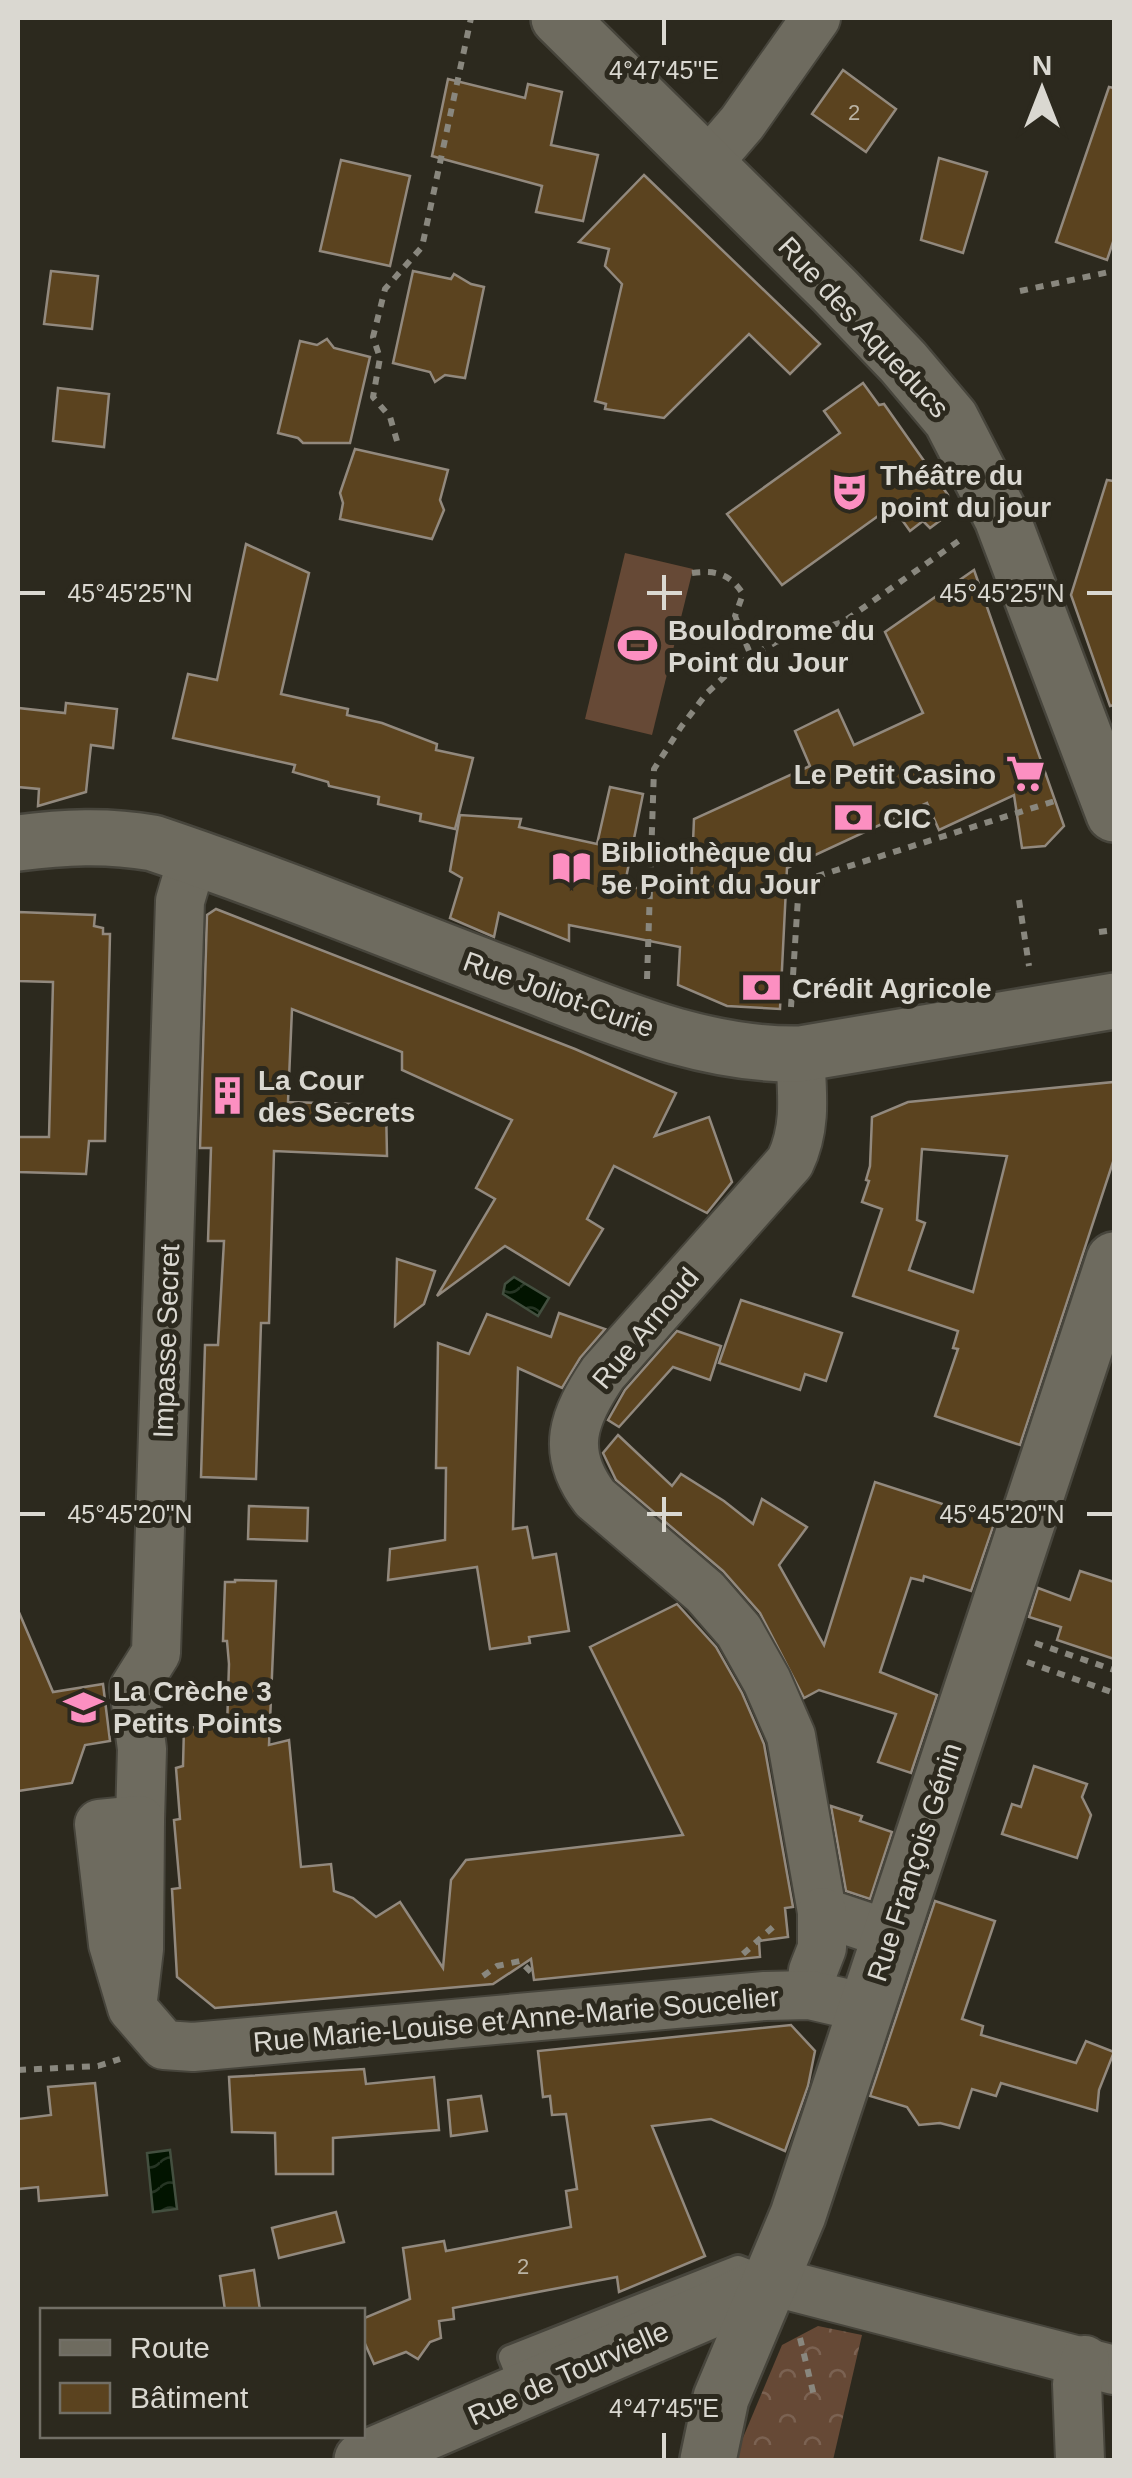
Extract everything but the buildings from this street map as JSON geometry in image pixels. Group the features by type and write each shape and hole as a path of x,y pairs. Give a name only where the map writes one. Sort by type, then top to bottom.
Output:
{"main road":[{"name":"Rue des Aqueducs","path":"559,18 835,291 903,362 951,420 1002,518 1114,814"},
{"name":"Rue Joliot-Curie","path":"18,843 113,836 153,843 633,1023 723,1049 767,1055 795,1032 1114,1001"},
{"name":"Rue François Génin","path":"708,2460 720,2398 798,2214 890,1934 1108,1302"},
{"name":"Rue de Tourvielle","path":"362,2460 727,2304 771,2281"}],"street":[{"path":"706,165 742,123 816,18"},
{"name":"Impasse Secret","path":"164,2045 132,2008 139,1949 142,1749 134,1688 156,1653 180,901 192,856"},
{"name":"Rue Arnoud","path":"795,1032 803,1105 800,1140 790,1162 603,1373 578,1410 574,1434 583,1483 595,1498 705,1592 739,1631 791,1736 805,1923 822,1948 812,1971 810,1995"},
{"path":"805,1923 890,1934"},
{"name":"Rue Marie-Louise et Anne-Marie Soucelier","path":"164,2045 192,2047 765,1996 810,1995 866,2008"},
{"path":"771,2281 1100,2365"},
{"path":"1080,2460 1077,2384 1100,2365"}],"path":[{"path":"397,441 390,418 373,397 380,358 373,337 385,290 422,247 470,18"},
{"path":"1020,292 1114,271"},
{"path":"646,986 654,769 707,693 751,656 776,642 843,622 960,540 975,534"},
{"path":"692,573 714,570 736,582 743,594 735,616 751,656"},
{"path":"795,1032 799,882 1060,800"},
{"path":"1019,900 1030,966"},
{"path":"1099,932 1114,930"},
{"path":"1022,1639 1114,1670"},
{"path":"1016,1658 1114,1693"},
{"path":"743,1954 773,1927 805,1923"},
{"path":"18,2070 98,2066 164,2045"},
{"path":"800,2338 815,2400"}],"green space":[{"name":"Boulodrome du Point du Jour","path":"625,553 693,569 652,735 585,719"},
{"path":"818,2326 862,2335 833,2460 734,2459 782,2345"}],"water":[{"path":"514,1277 549,1298 538,1316 503,1294 505,1284"},
{"path":"170,2150 177,2209 153,2212 147,2153"}],"place":[{"name":"Théâtre du point du jour","path":"850,491"},
{"name":"Boulodrome du Point du Jour","path":"638,646"},
{"name":"Le Petit Casino","path":"1026,774"},
{"name":"CIC","path":"853,818"},
{"name":"Bibliothèque du 5e Point du Jour","path":"571,868"},
{"name":"Crédit Agricole","path":"762,988"},
{"name":"La Cour des Secrets","path":"228,1096"},
{"name":"La Crèche 3 Petits Points","path":"83,1707"}]}
